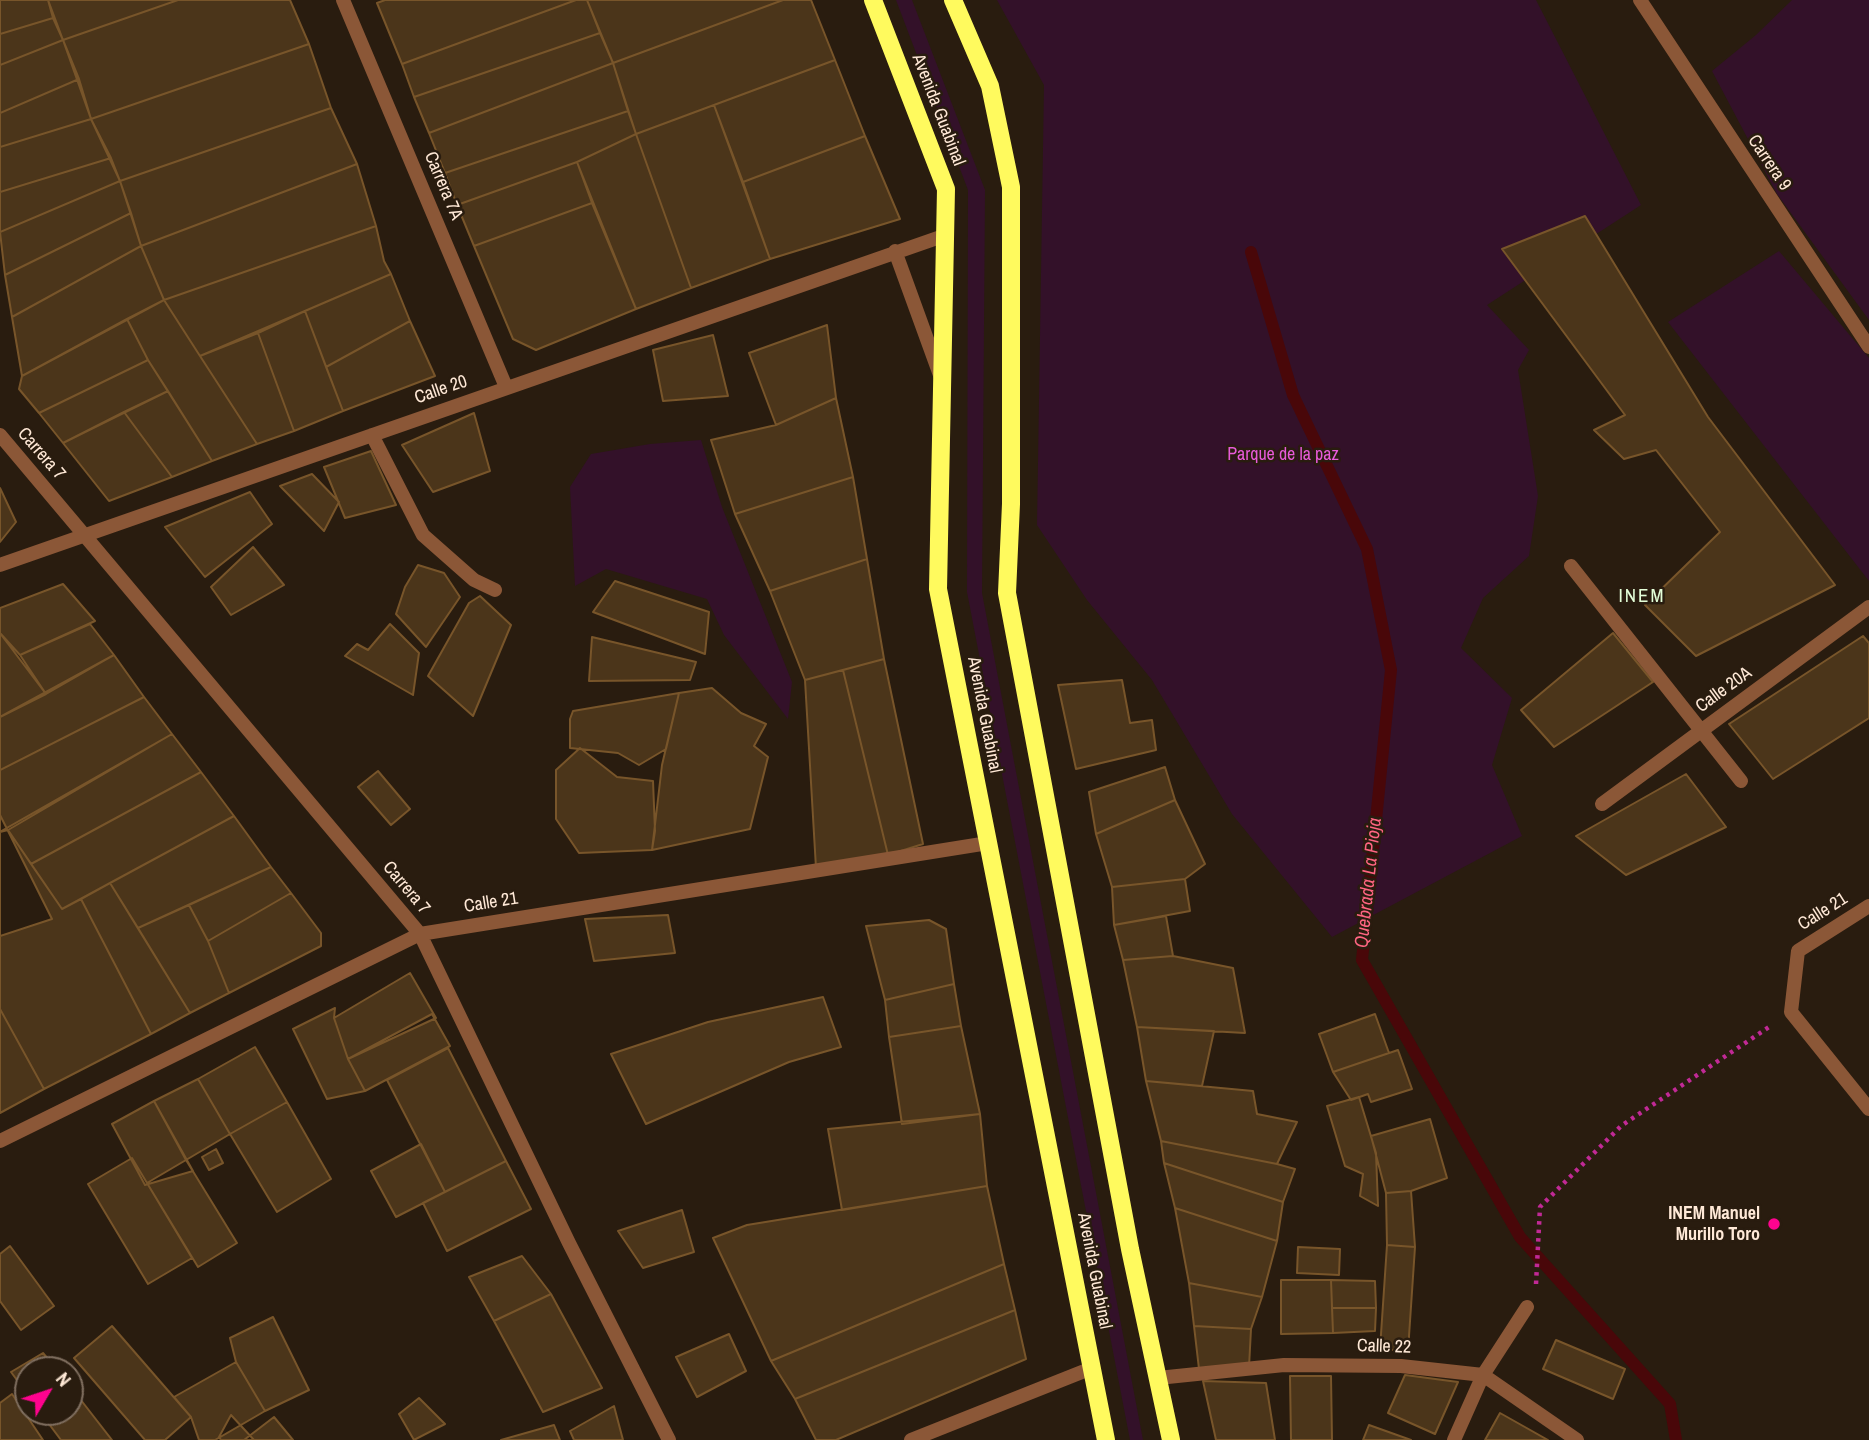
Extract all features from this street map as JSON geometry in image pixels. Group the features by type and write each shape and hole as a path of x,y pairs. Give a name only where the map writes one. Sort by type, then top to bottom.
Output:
{"main road":[{"name":"Avenida Guabinal","path":"873,0 946,189 938,589 1106,1440"},
{"path":"953,0 990,86 1011,187 1011,504 1007,593 1130,1249 1163,1378 1171,1440"}],"street":[{"name":"Carrera 7A","path":"343,0 506,387"},
{"name":"Carrera 9","path":"1640,0 1869,347"},
{"name":"Calle 20","path":"0,565 946,235"},
{"path":"895,251 942,379"},
{"name":"Carrera 7","path":"0,435 420,934 569,1243 669,1440"},
{"path":"373,435 423,535 474,580 495,590"},
{"path":"1571,566 1741,781"},
{"name":"Calle 20A","path":"1602,804 1869,607"},
{"name":"Calle 21","path":"0,1141 420,934 988,843"},
{"name":"Calle 21","path":"1791,1012 1798,951 1869,906"},
{"path":"1791,1012 1869,1109"},
{"path":"1454,1440 1483,1375 1527,1307"},
{"name":"Calle 22","path":"1163,1378 1284,1365 1401,1366 1483,1375 1578,1439"},
{"path":"911,1440 1092,1368"}],"path":[{"path":"1527,1307 1536,1284 1540,1207 1571,1173 1621,1126 1791,1012"}],"green space":[{"path":"896,0 912,0 985,190 982,593 1143,1440 1130,1440 967,592 968,190"},
{"name":"Parque de la paz","path":"997,0 1536,0 1641,205 1487,305 1529,350 1518,370 1538,496 1529,556 1483,598 1461,648 1512,698 1492,765 1522,836 1332,937 1232,814 1152,680 1087,600 1037,525 1044,85"},
{"path":"1792,0 1869,0 1869,320 1777,194 1712,71 1756,35"},
{"path":"1779,251 1869,358 1869,581 1668,322"},
{"path":"701,440 722,507 792,682 788,719 724,635 707,599 606,569 575,586 570,487 591,454 650,444"}],"building":[{"path":"0,0 48,0 53,18 0,34"},
{"path":"48,0 178,0 63,40"},
{"path":"178,0 290,0 309,44 91,119 63,40"},
{"path":"385,0 576,0 402,64 377,3"},
{"path":"576,0 587,0 600,33 414,97 402,64"},
{"path":"587,0 783,0 613,63"},
{"path":"783,0 811,0 835,60 636,134 613,63"},
{"path":"53,18 63,40 0,65 0,34"},
{"path":"600,33 613,63 429,133 414,97"},
{"path":"63,40 79,79 0,113 0,65"},
{"path":"309,44 331,108 120,181 91,119"},
{"path":"835,60 865,136 743,182 714,105"},
{"path":"613,63 628,111 445,173 429,133"},
{"path":"79,79 91,119 0,147 0,113"},
{"path":"714,105 770,259 691,288 636,134"},
{"path":"331,108 357,164 141,246 120,181"},
{"path":"628,111 636,134 577,162 457,205 445,173"},
{"path":"91,119 111,158 0,192 0,147"},
{"path":"636,134 691,288 636,309 577,162"},
{"path":"865,136 900,219 770,259 743,182"},
{"path":"111,158 120,181 0,232 0,192"},
{"path":"577,162 592,203 474,246 457,205"},
{"path":"357,164 376,226 164,300 141,246"},
{"path":"120,181 131,213 5,275 0,232"},
{"path":"592,203 636,309 536,350 513,339 474,246"},
{"path":"131,213 141,246 12,317 5,275"},
{"path":"1585,216 1708,417 1835,585 1696,656 1645,605 1720,532 1656,450 1624,459 1594,430 1625,415 1502,249"},
{"path":"376,226 384,261 391,274 200,356 164,300"},
{"path":"141,246 164,300 22,376 12,317"},
{"path":"391,274 410,321 326,367 305,311"},
{"path":"164,300 257,444 212,461 148,360 127,319"},
{"path":"305,311 343,411 294,431 258,333"},
{"path":"127,319 148,360 39,413 19,389 22,376"},
{"path":"410,321 435,376 343,411 326,367"},
{"path":"827,325 836,398 776,425 749,353"},
{"path":"258,333 294,431 257,444 200,356"},
{"path":"713,335 728,396 663,401 653,350"},
{"path":"148,360 168,391 63,443 39,413"},
{"path":"168,391 212,461 172,477 124,412"},
{"path":"836,398 853,477 735,514 711,440 776,425"},
{"path":"124,412 172,477 109,501 63,443"},
{"path":"474,413 490,471 433,492 402,445"},
{"path":"371,451 396,505 345,518 324,467"},
{"path":"312,474 339,502 324,531 280,486"},
{"path":"853,477 867,559 770,591 735,514"},
{"path":"0,488 16,522 0,542"},
{"path":"250,492 272,524 205,577 165,527"},
{"path":"253,547 284,585 231,615 211,587"},
{"path":"867,559 884,659 805,680 770,591"},
{"path":"418,565 444,573 460,597 426,647 396,614 405,587"},
{"path":"615,581 709,612 705,654 593,612"},
{"path":"63,584 95,621 20,655 0,633 0,608"},
{"path":"480,596 511,625 473,716 428,676 469,603"},
{"path":"90,624 114,655 46,694 20,655"},
{"path":"390,624 419,653 413,695 345,656 357,644 368,650"},
{"path":"0,633 46,694 0,717"},
{"path":"1613,633 1653,682 1554,747 1521,710"},
{"path":"1863,636 1869,643 1869,718 1773,779 1729,724"},
{"path":"592,637 696,662 690,680 589,681"},
{"path":"114,655 144,697 0,770 0,717"},
{"path":"884,659 923,844 888,855 843,670"},
{"path":"843,670 888,855 816,868 805,680"},
{"path":"1122,680 1130,723 1152,720 1156,750 1076,769 1058,685"},
{"path":"712,688 741,713 766,724 754,746 768,757 750,829 652,850 662,765 679,693"},
{"path":"679,693 666,749 639,765 618,753 570,748 570,719 573,711"},
{"path":"144,697 172,734 0,832 0,770"},
{"path":"172,734 201,772 31,864 8,830"},
{"path":"580,748 617,777 653,781 655,831 652,850 579,853 556,819 556,770"},
{"path":"1165,767 1175,800 1096,834 1089,792"},
{"path":"378,771 410,809 391,825 358,787"},
{"path":"201,772 234,816 62,909 31,864"},
{"path":"1686,774 1726,827 1626,875 1576,836"},
{"path":"1175,800 1205,864 1185,879 1112,887 1096,834"},
{"path":"0,815 52,919 0,936"},
{"path":"234,816 271,867 138,928 110,883"},
{"path":"8,830 62,909 81,899 151,1034 44,1089 0,1009 0,832"},
{"path":"271,867 291,893 208,941 189,905"},
{"path":"1185,879 1190,911 1114,925 1112,887"},
{"path":"110,883 190,1013 151,1034 81,899"},
{"path":"291,893 321,933 321,946 229,993 208,941"},
{"path":"189,905 208,941 229,993 190,1013 138,928"},
{"path":"668,915 675,953 594,961 585,919"},
{"path":"1166,916 1173,956 1123,960 1114,925"},
{"path":"929,920 946,929 954,984 885,1000 866,926"},
{"path":"1173,956 1233,968 1245,1033 1137,1027 1123,960"},
{"path":"410,973 436,1018 348,1059 334,1018"},
{"path":"954,984 961,1026 889,1037 885,1000"},
{"path":"823,997 841,1047 789,1062 646,1124 611,1054 708,1022"},
{"path":"335,1008 334,1018 348,1059 365,1091 327,1099 293,1029"},
{"path":"0,1009 44,1089 0,1113"},
{"path":"432,1014 450,1046 365,1091 348,1059"},
{"path":"1375,1014 1389,1053 1333,1072 1319,1034"},
{"path":"961,1026 980,1114 902,1124 889,1037"},
{"path":"1137,1027 1214,1031 1202,1086 1146,1081"},
{"path":"255,1047 287,1102 230,1134 198,1079"},
{"path":"448,1048 506,1161 445,1192 387,1080"},
{"path":"1398,1050 1412,1089 1371,1102 1368,1094 1351,1100 1333,1072"},
{"path":"198,1079 230,1134 186,1160 154,1101"},
{"path":"1146,1081 1253,1091 1257,1114 1297,1122 1277,1164 1161,1141"},
{"path":"1359,1097 1376,1153 1378,1206 1360,1196 1363,1174 1345,1166 1327,1106"},
{"path":"154,1101 193,1171 145,1185 112,1124"},
{"path":"287,1102 331,1179 277,1212 230,1134"},
{"path":"980,1114 987,1186 842,1210 828,1129"},
{"path":"1430,1119 1447,1178 1411,1191 1386,1193 1371,1136"},
{"path":"1161,1141 1295,1169 1283,1202 1164,1163"},
{"path":"421,1144 445,1192 396,1217 371,1171"},
{"path":"216,1149 223,1163 209,1170 202,1157"},
{"path":"132,1158 192,1258 148,1284 88,1184"},
{"path":"186,1160 237,1243 198,1267 147,1183"},
{"path":"506,1161 531,1209 447,1251 423,1203"},
{"path":"1164,1163 1283,1202 1277,1241 1175,1208"},
{"path":"987,1186 1004,1264 771,1361 713,1238 747,1225"},
{"path":"1411,1191 1415,1247 1387,1245 1386,1193"},
{"path":"1175,1208 1277,1241 1262,1297 1189,1283"},
{"path":"682,1210 694,1252 643,1268 618,1231"},
{"path":"1387,1245 1415,1247 1408,1351 1380,1349"},
{"path":"10,1246 54,1306 21,1330 0,1301 0,1254"},
{"path":"1298,1247 1340,1249 1339,1275 1297,1273"},
{"path":"522,1256 551,1294 494,1321 469,1277"},
{"path":"1004,1264 1015,1310 795,1399 771,1361"},
{"path":"1281,1280 1331,1280 1333,1333 1281,1334"},
{"path":"1331,1280 1375,1281 1376,1308 1332,1308"},
{"path":"1189,1283 1262,1297 1251,1329 1194,1326"},
{"path":"551,1294 602,1388 543,1412 494,1321"},
{"path":"1332,1308 1376,1308 1375,1331 1333,1333"},
{"path":"1015,1310 1026,1359 836,1440 816,1440 795,1399"},
{"path":"273,1317 309,1390 265,1411 236,1362 230,1338"},
{"path":"112,1326 191,1417 165,1440 145,1440 84,1370 84,1356 76,1356"},
{"path":"1194,1326 1251,1329 1249,1367 1199,1369"},
{"path":"729,1334 746,1371 697,1397 676,1357"},
{"path":"1556,1340 1625,1369 1613,1399 1543,1369"},
{"path":"236,1362 265,1411 215,1440 199,1440 191,1417 174,1397"},
{"path":"1405,1375 1458,1382 1435,1434 1388,1413"},
{"path":"1290,1376 1331,1376 1332,1440 1291,1440"},
{"path":"1203,1381 1266,1383 1275,1440 1216,1440"},
{"path":"12,1394 14,1426 34,1426 43,1440 0,1440 0,1403"},
{"path":"419,1398 445,1424 414,1440 399,1414"},
{"path":"84,1404 112,1440 61,1440 50,1426 84,1426"},
{"path":"614,1406 623,1440 574,1440 570,1431"},
{"path":"1500,1413 1548,1440 1485,1440"},
{"path":"231,1415 254,1440 221,1440 219,1437"},
{"path":"274,1417 293,1440 244,1440"},
{"path":"554,1425 560,1440 501,1440"},
{"path":"1369,1425 1411,1440 1363,1440"}],"waterway":[{"name":"Quebrada La Pioja","path":"1251,252 1293,395 1367,549 1391,670 1362,960 1520,1237 1670,1404 1676,1440"}],"place":[{"name":"INEM Manuel Murillo Toro","path":"1774,1224"}],"district":[{"name":"INEM","path":"1642,597"}]}
